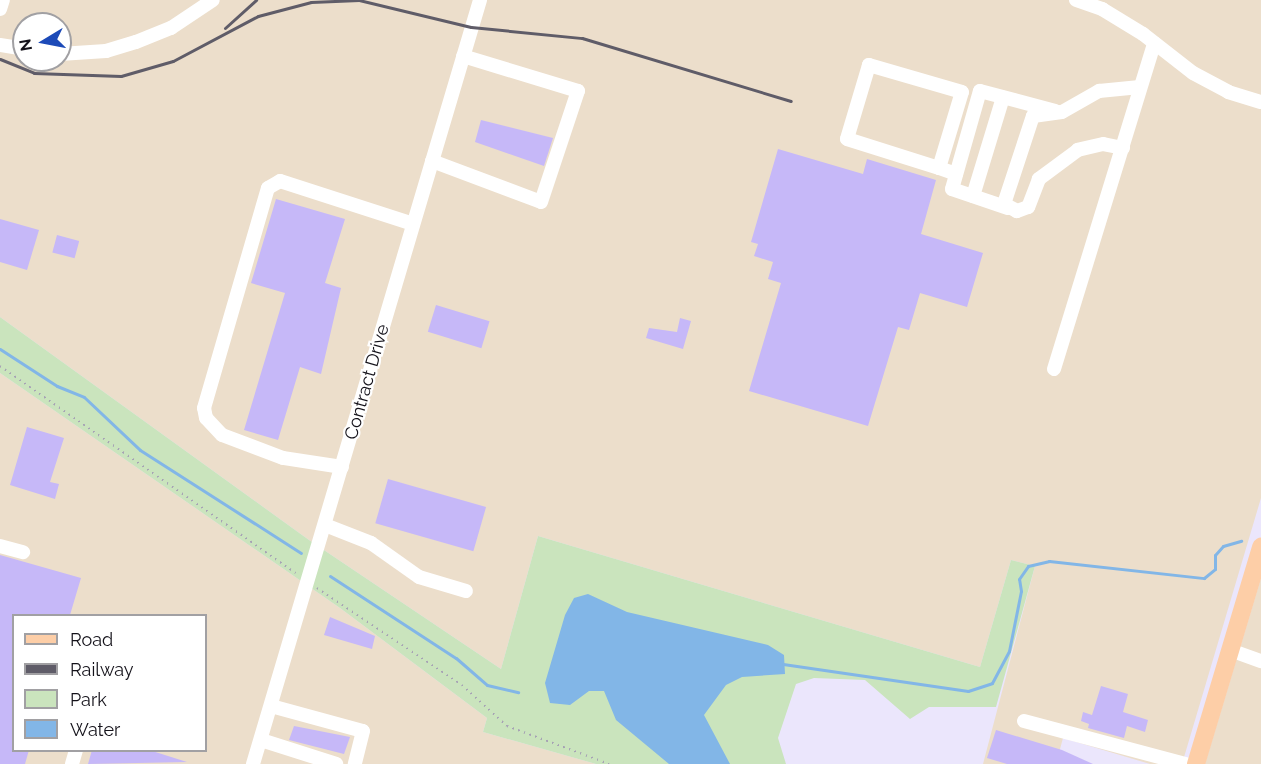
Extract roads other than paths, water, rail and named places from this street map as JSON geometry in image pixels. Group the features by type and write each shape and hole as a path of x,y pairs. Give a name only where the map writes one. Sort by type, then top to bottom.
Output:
{"main road":[{"path":"1196,764 1261,547"}],"street":[{"path":"0,9 3,0"},
{"path":"72,53 106,51 136,42 171,28 213,0"},
{"name":"Contract Drive","path":"254,764 480,0"},
{"path":"1076,0 1096,3 1193,73 1228,92 1261,102"},
{"path":"1054,369 1154,43"},
{"path":"432,160 541,202 578,91 463,56"},
{"path":"939,168 962,92 869,65 847,139 956,174"},
{"path":"1008,208 1004,204 1029,122 1033,116 1062,112 1100,91 1140,87"},
{"path":"1062,112 981,91 952,189 1008,208 1028,207 1039,179 1078,150 1103,144 1123,148"},
{"path":"973,196 1003,97"},
{"path":"342,467 273,454 222,435 206,418 204,408 265,200 273,182 280,181 414,224"},
{"path":"325,525 371,543 419,577 466,591"},
{"path":"0,546 23,552"},
{"path":"1230,650 1261,661"},
{"path":"271,706 363,731 355,764"},
{"path":"1024,721 1186,764"},
{"path":"261,740 336,764"}],"water":[{"path":"588,594 627,612 768,645 784,655 785,674 742,677 726,685 704,715 730,764 669,764 616,720 604,691 589,691 570,705 550,703 545,683 565,615 574,598"}],"waterway":[{"path":"0,349 57,386 84,397 140,450 301,553"},
{"path":"783,664 968,691 992,683 1009,651 1021,591 1019,579 1028,566 1049,561 1204,578 1215,569 1215,555 1223,546 1241,541"},
{"path":"330,576 456,658 487,685 518,692"}],"railway":[{"path":"225,28 256,0"},
{"path":"0,59 34,73 121,76 173,61 258,16 311,2 359,0 471,27 582,38 791,101"}]}
